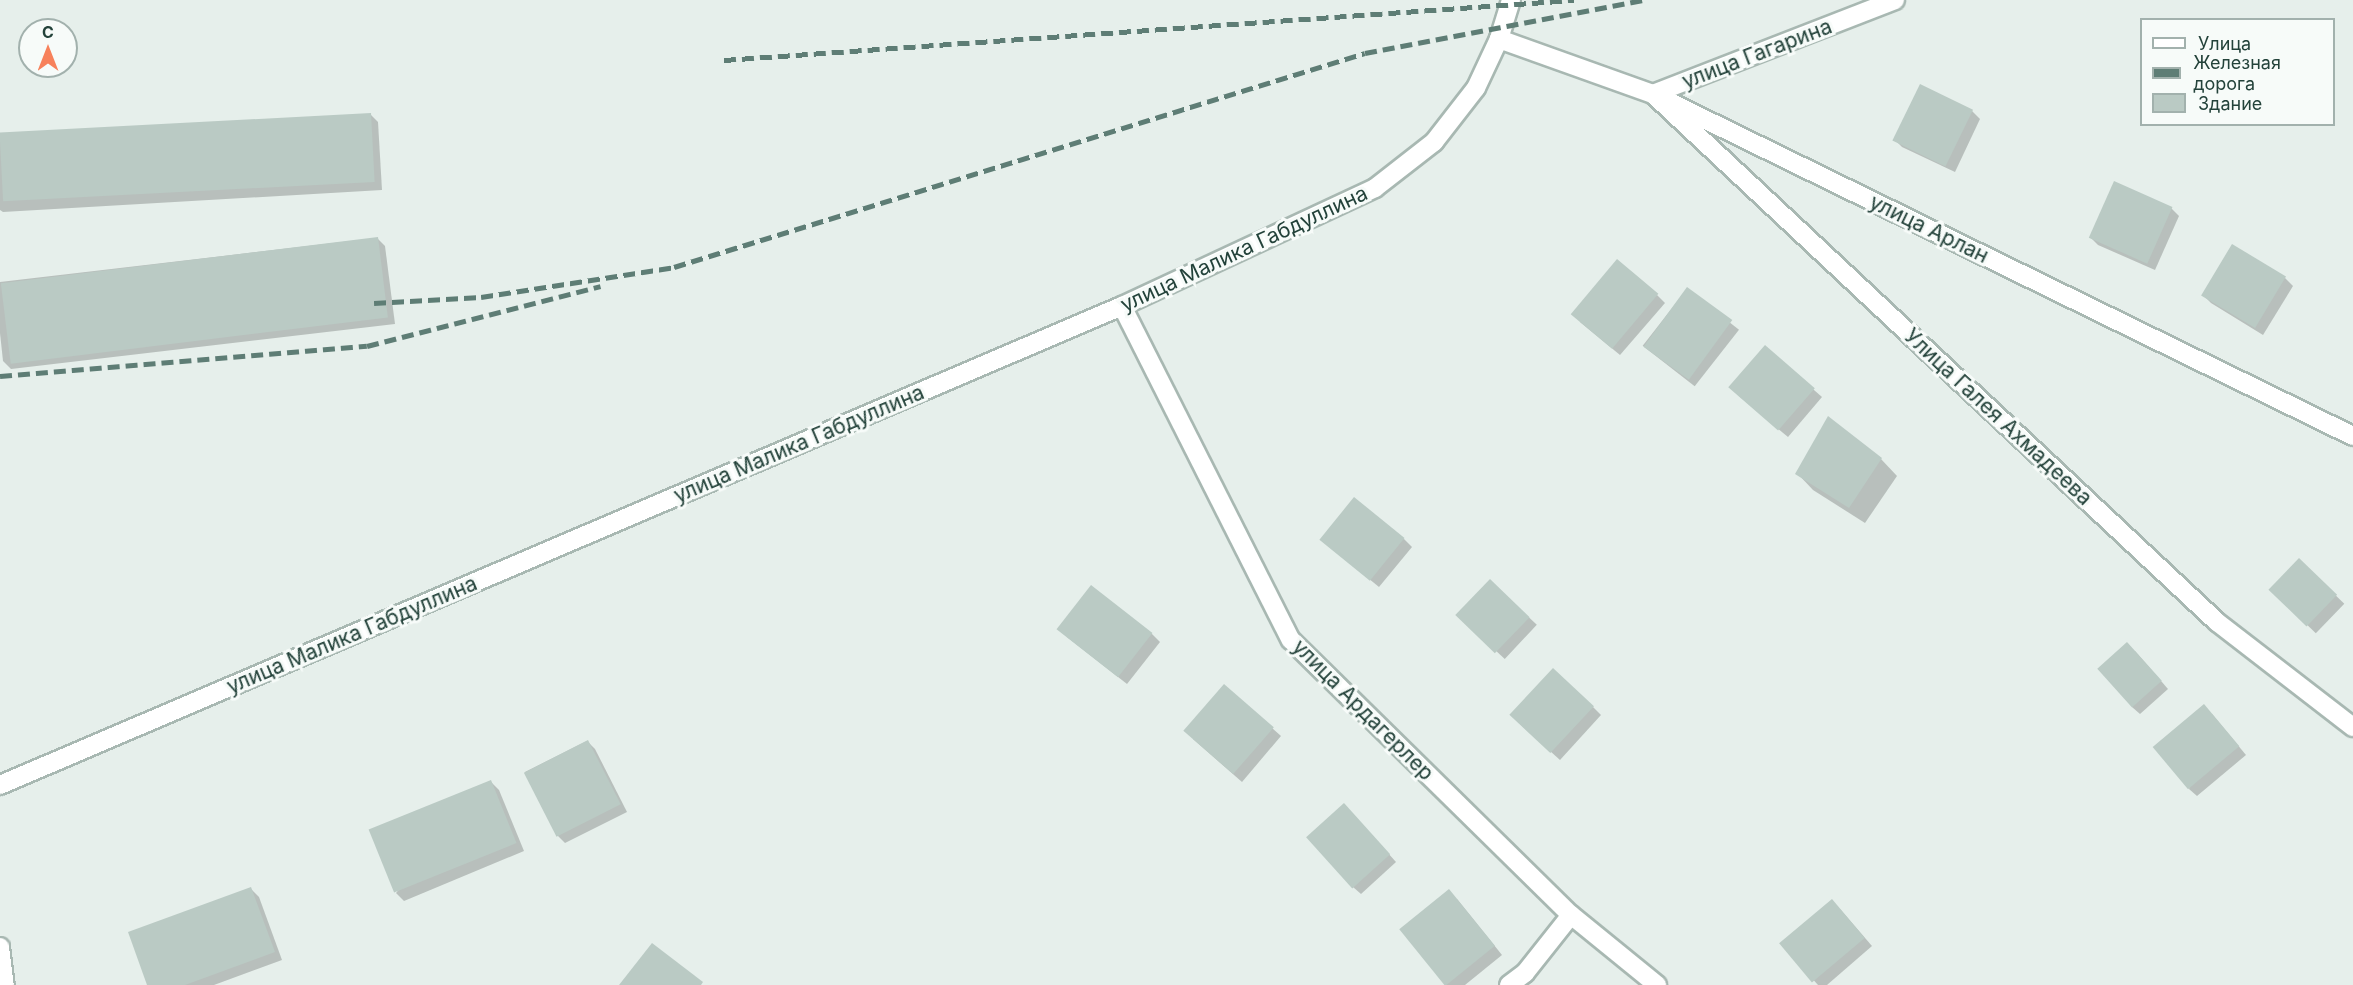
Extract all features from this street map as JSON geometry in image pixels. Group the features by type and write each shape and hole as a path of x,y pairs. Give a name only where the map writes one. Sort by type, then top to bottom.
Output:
{"street":[{"name":"улица Малика Габдуллина","path":"0,785 1122,306 1375,188 1434,142 1476,88 1499,39 1511,0"},
{"name":"улица Гагарина","path":"1653,94 1895,0"},
{"name":"улица Арлан","path":"1499,39 1653,94 2353,436"},
{"name":"Улица Галея Ахмадеева","path":"1653,94 2217,622 2353,728"},
{"name":"улица Ардагерлер","path":"1122,306 1291,640 1570,915 1657,985"},
{"path":"1509,985 1525,973 1570,915"},
{"path":"0,947 5,985"}],"building":[{"path":"1920,84 1973,110 1945,166 1892,141"},
{"path":"371,113 375,182 3,201 0,132"},
{"path":"2114,181 2172,207 2147,264 2089,238"},
{"path":"378,237 388,317 11,364 1,283"},
{"path":"2232,244 2286,276 2255,328 2201,295"},
{"path":"1617,259 1658,294 1612,349 1571,314"},
{"path":"1687,287 1732,320 1689,380 1644,347"},
{"path":"1765,345 1815,388 1778,431 1728,387"},
{"path":"1828,416 1882,458 1849,508 1795,474"},
{"path":"1354,497 1405,538 1370,581 1319,540"},
{"path":"2299,558 2337,595 2307,626 2268,590"},
{"path":"1490,579 1530,617 1495,653 1455,615"},
{"path":"1091,585 1152,633 1118,677 1057,629"},
{"path":"2127,642 2162,681 2132,707 2097,669"},
{"path":"1553,668 1594,706 1550,753 1509,715"},
{"path":"1224,684 1274,727 1233,774 1183,731"},
{"path":"2204,704 2239,746 2188,789 2153,747"},
{"path":"588,740 621,804 557,837 524,773"},
{"path":"491,780 516,843 394,892 369,829"},
{"path":"1344,803 1390,854 1352,888 1306,837"},
{"path":"251,887 275,952 185,985 147,985 128,932"},
{"path":"1449,889 1495,946 1444,985 1399,929"},
{"path":"1832,899 1865,938 1812,982 1779,943"},
{"path":"652,943 703,982 701,985 619,985"}],"railway":[{"path":"724,60 1574,0"},
{"path":"374,303 481,297 674,267 1365,53 1643,0"},
{"path":"0,376 367,346 600,286"}]}
